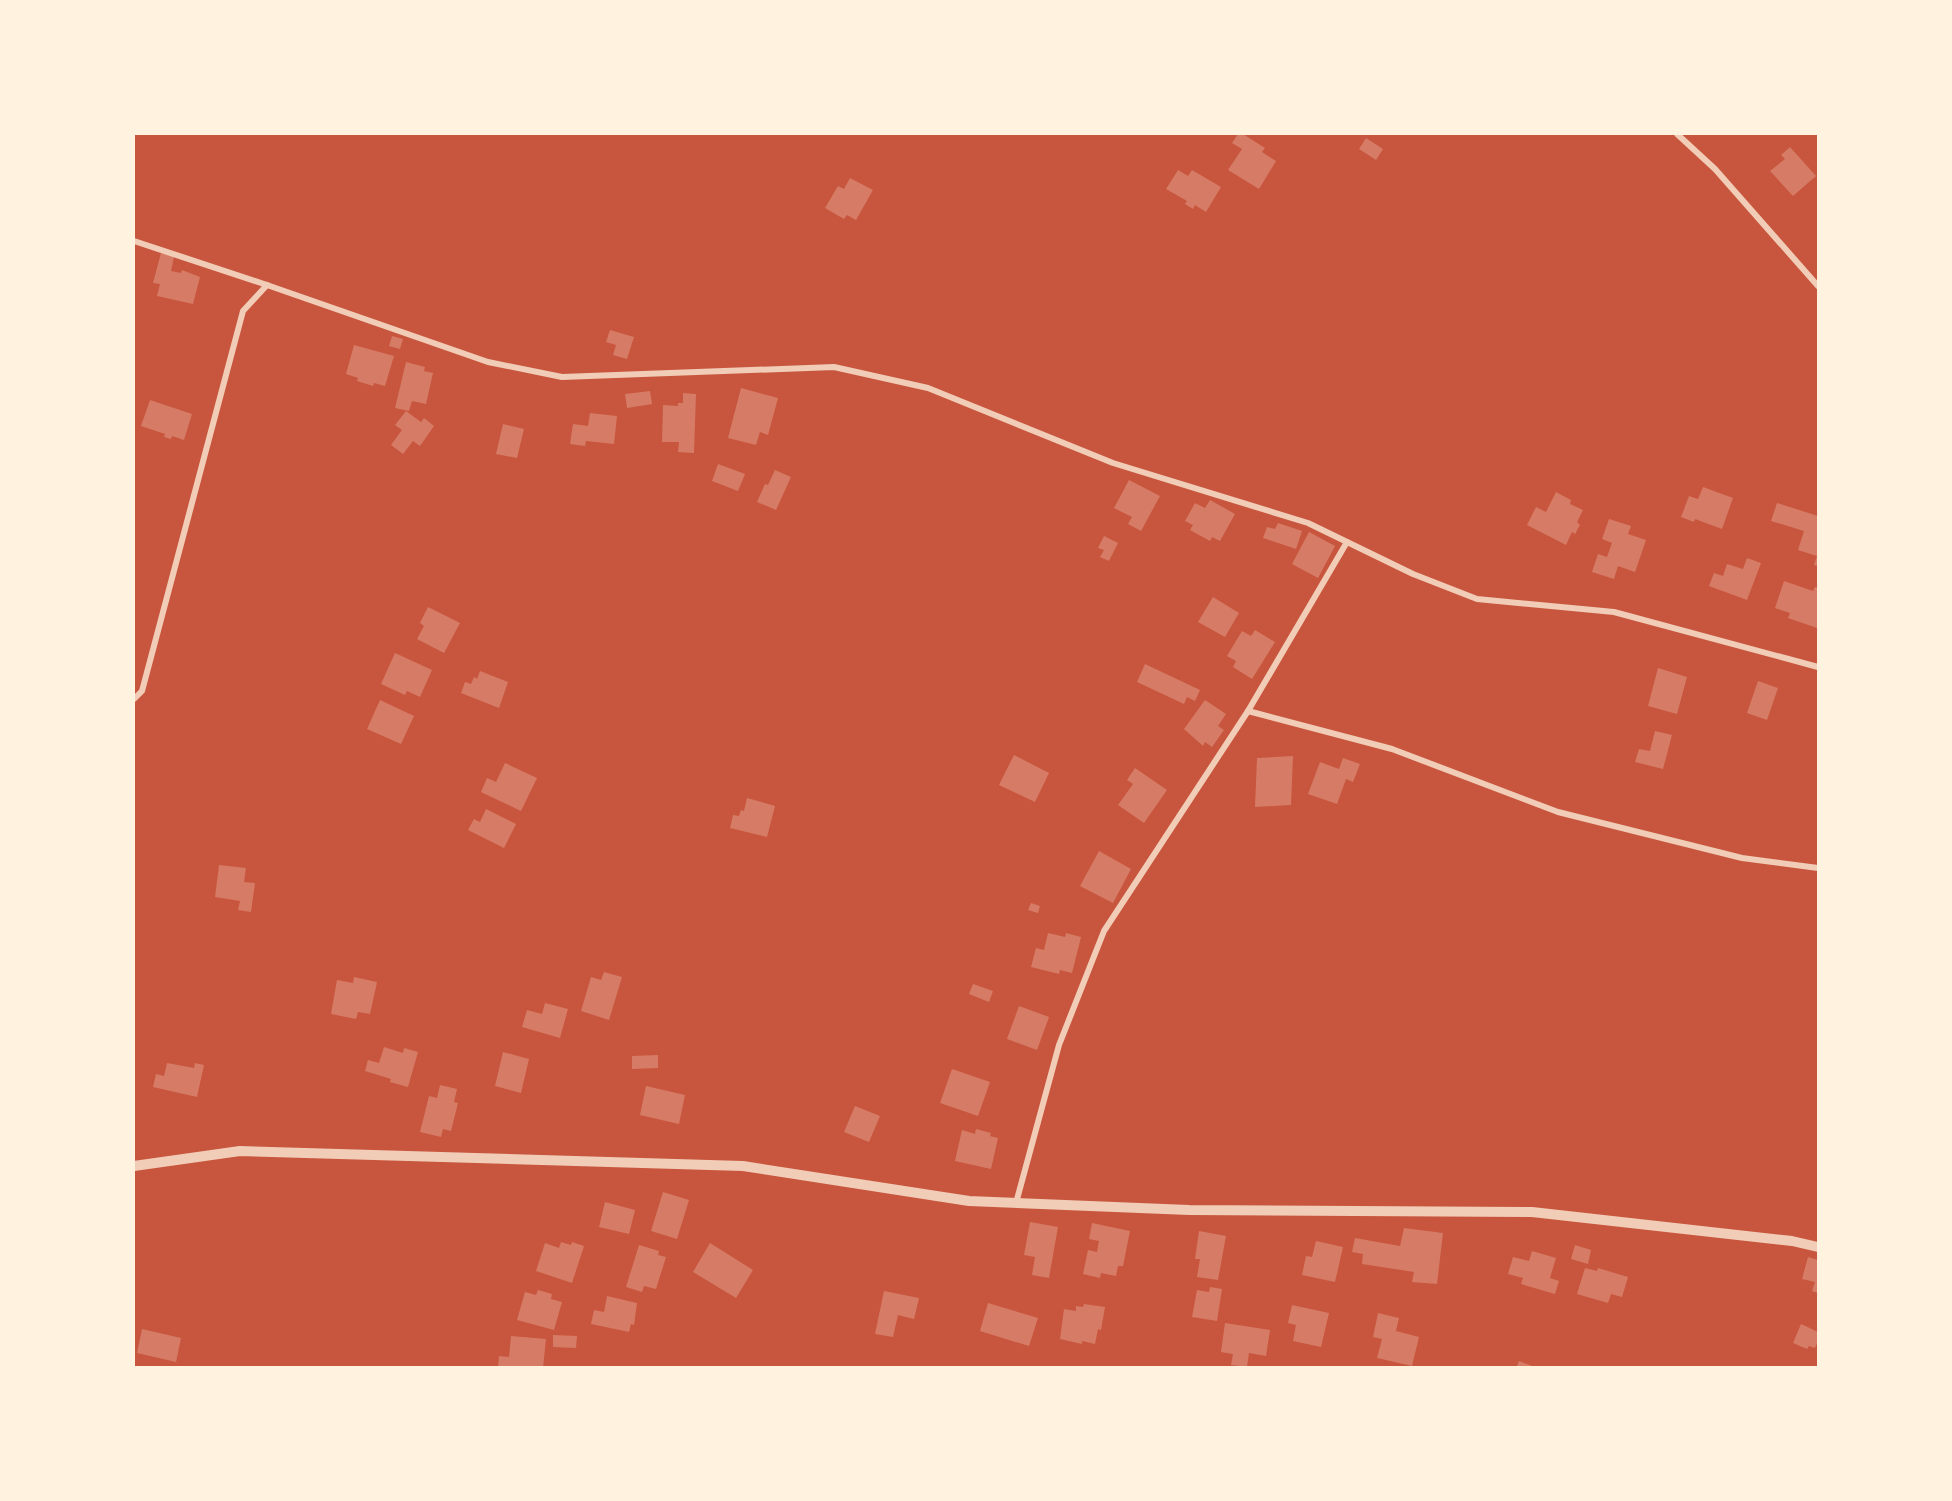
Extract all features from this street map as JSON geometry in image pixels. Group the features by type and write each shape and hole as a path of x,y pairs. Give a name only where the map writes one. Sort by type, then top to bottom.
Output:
{"street":[{"path":"1677,134 1715,169 1818,286"},
{"path":"134,241 488,362 562,377 834,367 928,388 1113,463 1308,523 1413,574 1477,599 1614,612 1818,667"},
{"path":"134,699 142,691 243,310 267,285"},
{"path":"1016,1203 1059,1045 1104,931 1248,711 1347,542"},
{"path":"1248,711 1392,749 1558,812 1742,858 1818,868"},
{"path":"134,1166 240,1151 743,1166 969,1200 1188,1210 1532,1212 1792,1241 1818,1247"}],"building":[{"path":"1238,134 1243,134 1265,148 1262,152 1276,161 1259,189 1228,170 1242,149 1232,143"},
{"path":"1366,138 1383,149 1376,160 1359,149"},
{"path":"1790,147 1816,176 1793,196 1770,171 1785,159 1781,155"},
{"path":"1178,170 1188,176 1192,170 1221,187 1206,212 1195,205 1193,209 1185,204 1187,201 1166,189"},
{"path":"850,178 873,190 856,220 847,215 844,219 825,208 838,186 844,189"},
{"path":"161,253 174,257 171,271 181,273 182,270 200,277 193,304 157,296 160,284 153,283"},
{"path":"610,330 634,337 627,359 613,355 616,345 606,342"},
{"path":"392,336 403,339 400,349 389,346"},
{"path":"354,345 394,356 385,386 374,383 373,386 357,381 358,378 346,374"},
{"path":"406,362 425,367 424,371 433,373 426,404 412,401 409,411 395,408"},
{"path":"741,388 778,398 768,435 760,432 756,445 728,438"},
{"path":"650,391 652,404 627,408 625,394"},
{"path":"683,393 696,394 694,453 678,452 679,442 662,442 663,405 678,406 678,403 683,403"},
{"path":"150,400 192,414 184,440 172,436 171,439 164,437 165,434 141,426"},
{"path":"406,411 421,422 424,418 434,426 420,446 413,441 403,454 391,445 402,430 395,425"},
{"path":"590,413 617,416 614,444 586,441 585,446 570,444 573,424 588,426"},
{"path":"503,424 524,429 517,458 496,454"},
{"path":"718,464 745,474 738,491 712,481"},
{"path":"775,470 791,477 776,510 757,502 765,484 768,485"},
{"path":"1129,480 1160,496 1141,531 1128,524 1132,517 1114,508"},
{"path":"1703,487 1733,498 1722,529 1695,519 1694,522 1681,517 1689,496 1698,499"},
{"path":"1556,492 1571,500 1570,504 1583,510 1577,522 1580,525 1575,534 1572,532 1566,545 1527,525 1536,507 1546,512"},
{"path":"1210,500 1235,514 1220,541 1212,537 1210,541 1190,530 1193,525 1185,521 1195,503 1205,508"},
{"path":"1777,503 1818,516 1818,566 1814,565 1817,556 1798,550 1804,531 1771,521"},
{"path":"1609,519 1631,526 1628,534 1646,540 1635,572 1618,566 1614,579 1592,572 1598,554 1607,557 1612,543 1602,539"},
{"path":"1278,523 1302,531 1296,549 1263,538 1267,527 1275,529"},
{"path":"1309,532 1335,546 1318,578 1292,564"},
{"path":"1104,536 1118,543 1109,561 1100,557 1104,550 1098,548"},
{"path":"1747,558 1761,563 1747,600 1709,586 1714,573 1723,576 1727,564 1743,569"},
{"path":"1784,581 1813,591 1815,587 1818,588 1817,628 1788,618 1790,613 1775,608"},
{"path":"1213,597 1239,613 1225,637 1198,622"},
{"path":"428,607 460,623 444,653 417,639 424,626 420,623"},
{"path":"1255,630 1275,642 1252,679 1233,667 1236,661 1227,656 1242,631 1251,636"},
{"path":"395,653 432,670 420,697 407,691 405,695 381,684"},
{"path":"1145,664 1200,690 1195,701 1187,697 1184,704 1137,682"},
{"path":"1658,668 1687,677 1677,714 1648,706"},
{"path":"480,671 508,682 499,708 461,693 465,682 471,684 474,677 477,679"},
{"path":"1758,681 1778,688 1767,720 1747,713"},
{"path":"380,700 414,716 401,744 367,729"},
{"path":"1205,700 1226,714 1218,726 1224,730 1212,747 1205,742 1203,746 1184,729"},
{"path":"1655,731 1672,735 1663,769 1635,762 1639,749 1650,751"},
{"path":"1014,755 1049,773 1035,802 999,785"},
{"path":"1293,756 1291,805 1255,807 1257,758"},
{"path":"1343,758 1360,764 1353,782 1346,779 1337,804 1308,794 1320,762 1339,769"},
{"path":"505,763 537,778 521,811 481,792 487,778 496,782"},
{"path":"1135,768 1167,790 1144,823 1118,805 1133,784 1127,780"},
{"path":"747,798 775,806 767,837 730,828 733,815 739,816 741,810 744,811"},
{"path":"486,809 516,824 504,848 468,830 474,819 480,822"},
{"path":"1099,851 1131,869 1113,903 1080,886"},
{"path":"219,865 246,868 244,882 255,883 251,912 238,910 240,901 215,897"},
{"path":"1031,903 1040,906 1038,913 1028,910"},
{"path":"1048,933 1065,937 1066,933 1081,937 1072,973 1060,970 1059,974 1031,967 1036,948 1044,950"},
{"path":"604,972 622,977 609,1020 581,1011 591,977 601,980"},
{"path":"354,977 377,982 370,1014 358,1012 356,1019 331,1014 337,980 353,983"},
{"path":"973,984 993,991 989,1002 969,994"},
{"path":"545,1003 568,1009 560,1038 522,1027 527,1010 542,1014"},
{"path":"1019,1006 1049,1017 1037,1050 1007,1039"},
{"path":"384,1047 403,1053 404,1048 418,1052 408,1087 365,1071 368,1060 379,1063"},
{"path":"503,1052 529,1059 521,1093 495,1086"},
{"path":"658,1055 658,1068 632,1069 632,1056"},
{"path":"167,1063 194,1068 195,1063 204,1065 197,1097 153,1087 156,1074 164,1076"},
{"path":"952,1069 990,1082 978,1116 940,1103"},
{"path":"440,1085 457,1089 454,1102 458,1103 451,1131 443,1129 441,1137 420,1132 429,1096 437,1098"},
{"path":"646,1086 685,1095 679,1124 640,1115"},
{"path":"855,1106 880,1116 869,1142 844,1132"},
{"path":"976,1129 991,1133 990,1136 998,1138 991,1169 955,1161 962,1130 975,1134"},
{"path":"663,1192 689,1200 677,1239 651,1231"},
{"path":"605,1202 635,1210 629,1234 599,1227"},
{"path":"1030,1222 1058,1227 1049,1278 1032,1275 1035,1257 1024,1255"},
{"path":"1092,1223 1130,1231 1123,1266 1118,1266 1116,1276 1101,1273 1100,1278 1083,1274 1088,1250 1097,1252 1099,1241 1089,1239"},
{"path":"1404,1228 1443,1233 1437,1284 1412,1282 1414,1272 1362,1264 1363,1254 1352,1252 1355,1238 1400,1246"},
{"path":"1199,1231 1226,1236 1218,1280 1197,1277 1200,1259 1195,1259"},
{"path":"1316,1241 1343,1247 1335,1282 1302,1275 1306,1256 1312,1257"},
{"path":"561,1242 571,1245 572,1242 584,1246 572,1283 536,1271 545,1243 559,1248"},
{"path":"710,1243 753,1270 736,1298 693,1272"},
{"path":"639,1245 659,1251 658,1255 666,1257 656,1289 644,1286 642,1292 626,1287"},
{"path":"1575,1245 1591,1250 1588,1264 1571,1259"},
{"path":"1532,1251 1556,1258 1550,1278 1559,1281 1555,1294 1521,1284 1523,1278 1508,1274 1513,1257 1529,1261"},
{"path":"1808,1257 1818,1260 1818,1293 1812,1291 1815,1282 1802,1279"},
{"path":"1585,1268 1597,1271 1598,1268 1628,1277 1622,1297 1611,1294 1608,1303 1577,1294"},
{"path":"1210,1287 1222,1289 1217,1321 1192,1317 1197,1290 1209,1292"},
{"path":"538,1290 552,1294 551,1299 562,1302 554,1330 517,1320 525,1292 536,1295"},
{"path":"884,1291 919,1298 914,1319 898,1315 893,1337 875,1334"},
{"path":"607,1296 637,1303 634,1325 631,1324 629,1332 591,1324 594,1310 604,1312"},
{"path":"988,1303 1038,1318 1029,1346 980,1331"},
{"path":"1084,1304 1105,1307 1101,1330 1098,1329 1095,1344 1082,1341 1082,1344 1060,1339 1064,1309 1076,1311 1076,1306 1083,1307"},
{"path":"1292,1305 1329,1313 1321,1347 1293,1341 1296,1325 1288,1323"},
{"path":"1378,1313 1399,1318 1396,1331 1419,1337 1412,1366 1377,1358 1382,1339 1373,1337"},
{"path":"1225,1323 1270,1330 1266,1356 1249,1353 1247,1367 1231,1365 1233,1354 1221,1352"},
{"path":"1801,1324 1818,1332 1815,1348 1809,1346 1807,1349 1793,1343"},
{"path":"142,1329 181,1338 176,1362 137,1353"},
{"path":"553,1335 577,1336 576,1348 553,1347"},
{"path":"511,1336 546,1339 543,1368 498,1368 499,1356 509,1357"},
{"path":"1519,1361 1535,1367 1535,1368 1516,1368"}]}
